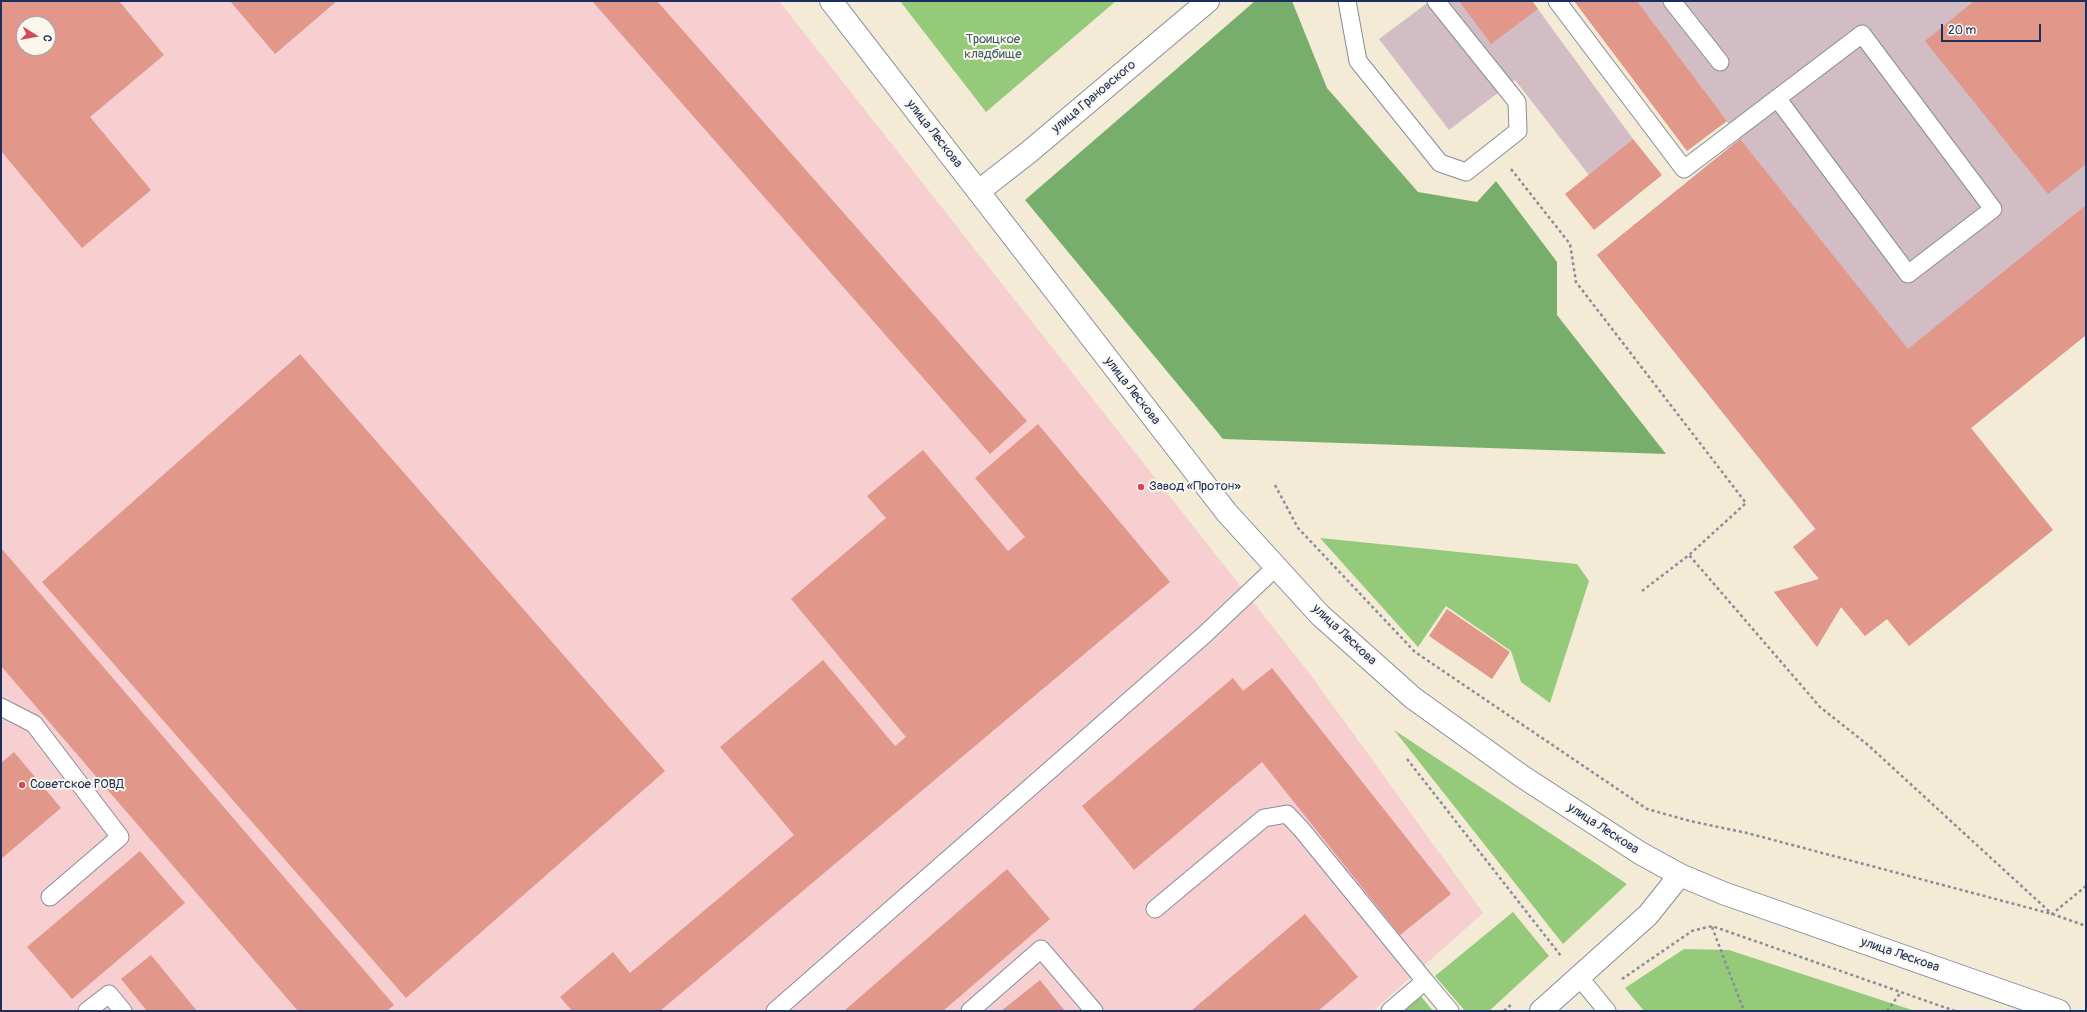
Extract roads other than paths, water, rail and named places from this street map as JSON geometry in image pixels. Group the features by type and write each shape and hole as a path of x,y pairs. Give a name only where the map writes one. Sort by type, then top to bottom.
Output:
{"main road":[{"name":"улица Лескова","path":"831,1 1227,513 1320,615 1413,698 1523,777 1640,853 1680,875 1723,893 2059,1011"},
{"name":"улица Грановского","path":"979,192 1029,152 1208,1"},
{"path":"1541,1011 1648,915 1680,875"}],"lane":[{"path":"1347,1 1358,61 1440,163 1466,172 1518,131 1517,102 1436,1"},
{"path":"1557,1 1684,169 1777,98 1862,34 1993,209 1908,274 1777,98"},
{"path":"1672,1 1720,62"},
{"path":"775,1011 1203,636 1276,567"},
{"path":"1,707 34,724 120,837 50,897"},
{"path":"1155,909 1264,818 1287,814 1302,830 1450,1011"},
{"path":"970,1011 1041,949 1094,1011"},
{"path":"1579,976 1607,1011"},
{"path":"1390,1011 1425,981"},
{"path":"87,1011 109,994 123,1011"}],"place":[{"name":"Завод «Протон»","path":"1141,487"},
{"name":"Советское РОВД","path":"22,785"}],"park label":[{"name":"Троицкое кладбище","path":"993,48"}]}
